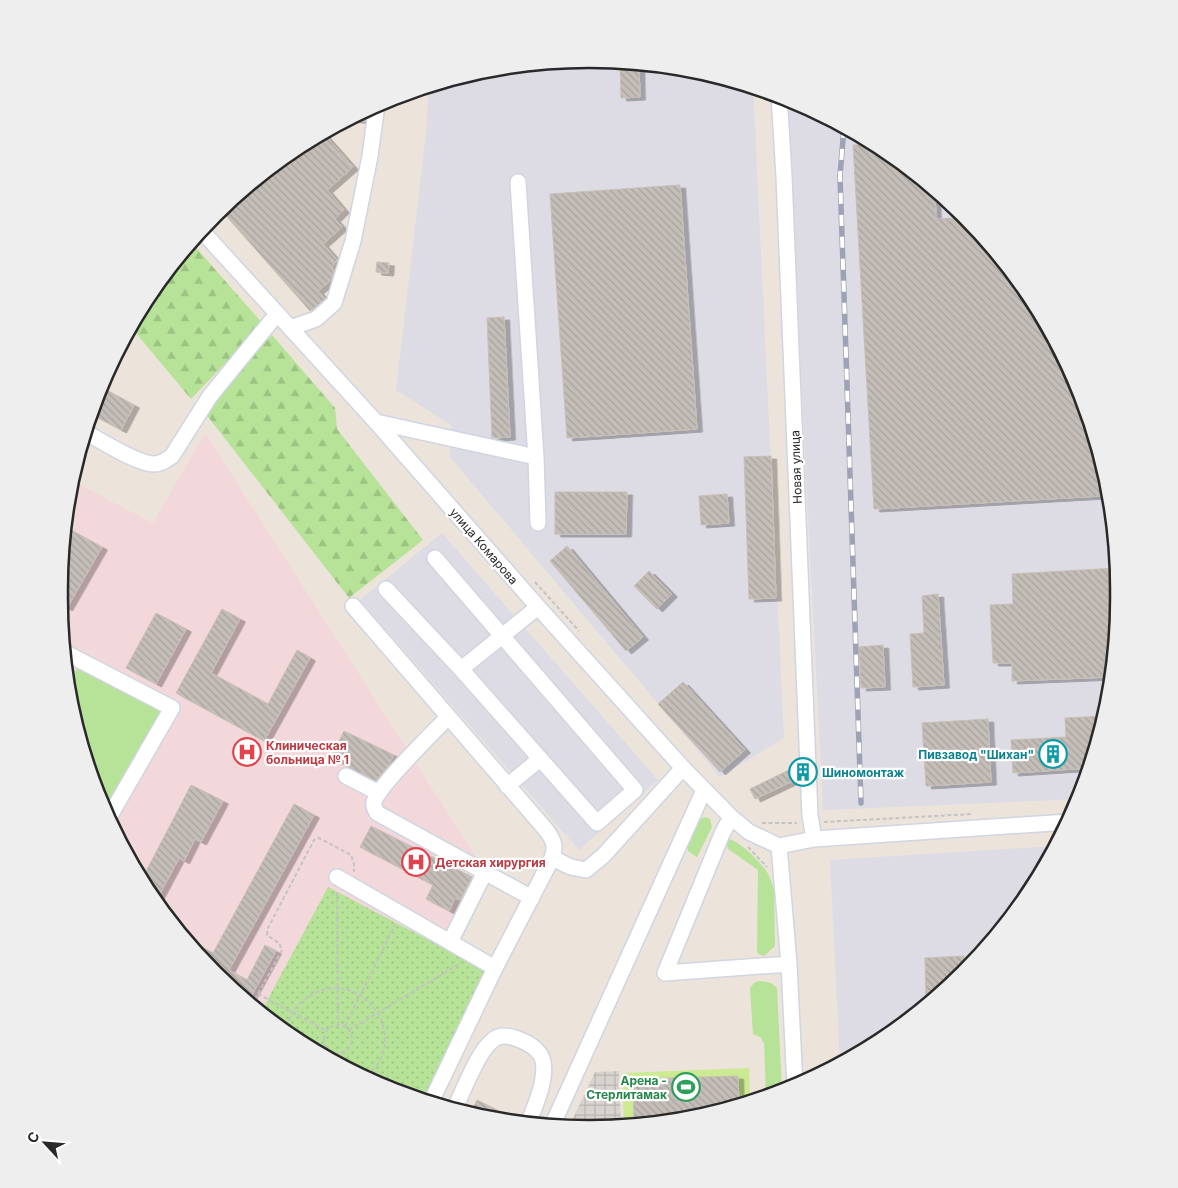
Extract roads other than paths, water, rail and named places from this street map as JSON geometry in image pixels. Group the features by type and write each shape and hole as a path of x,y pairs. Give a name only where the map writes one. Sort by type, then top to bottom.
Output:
{"street":[{"name":"Новая улица","path":"780,103 785,196 810,816 814,840"},
{"path":"290,328 316,319 334,303 353,241 370,156 376,113"},
{"path":"518,182 536,457 538,523"},
{"name":"улица Комарова","path":"206,235 376,422 538,607 683,768 731,817 755,836 779,846"},
{"path":"91,435 132,457 152,464 163,462 172,456 210,396 277,314"},
{"path":"376,422 536,457"},
{"path":"386,589 461,669 597,823 635,790 435,558"},
{"path":"353,606 553,840 555,849 433,1097"},
{"path":"461,669 538,607"},
{"path":"71,656 172,708 113,811"},
{"path":"448,717 379,793 374,801 374,807 377,813 532,898"},
{"path":"507,786 540,759"},
{"path":"552,858 571,867 586,870 603,856 683,768"},
{"path":"346,776 379,793"},
{"path":"555,1119 704,790"},
{"path":"795,1078 789,964 779,846 814,840 1064,815"},
{"path":"731,817 722,834 665,973 789,964"},
{"path":"450,942 485,872"},
{"path":"337,877 495,968"},
{"path":"457,1104 486,1046 494,1039 504,1036 513,1037 533,1046 543,1061 540,1089 530,1117"}],"railway":[{"path":"843,134 840,176 861,803"}],"place":[{"name":"Клиническая больница № 1","path":"247,752"},
{"name":"Пивзавод \"Шихан\"","path":"1053,754"},
{"name":"Шиномонтаж","path":"803,772"},
{"name":"Детская хирургия","path":"416,862"},
{"name":"Арена - Стерлитамак","path":"686,1087"}]}
